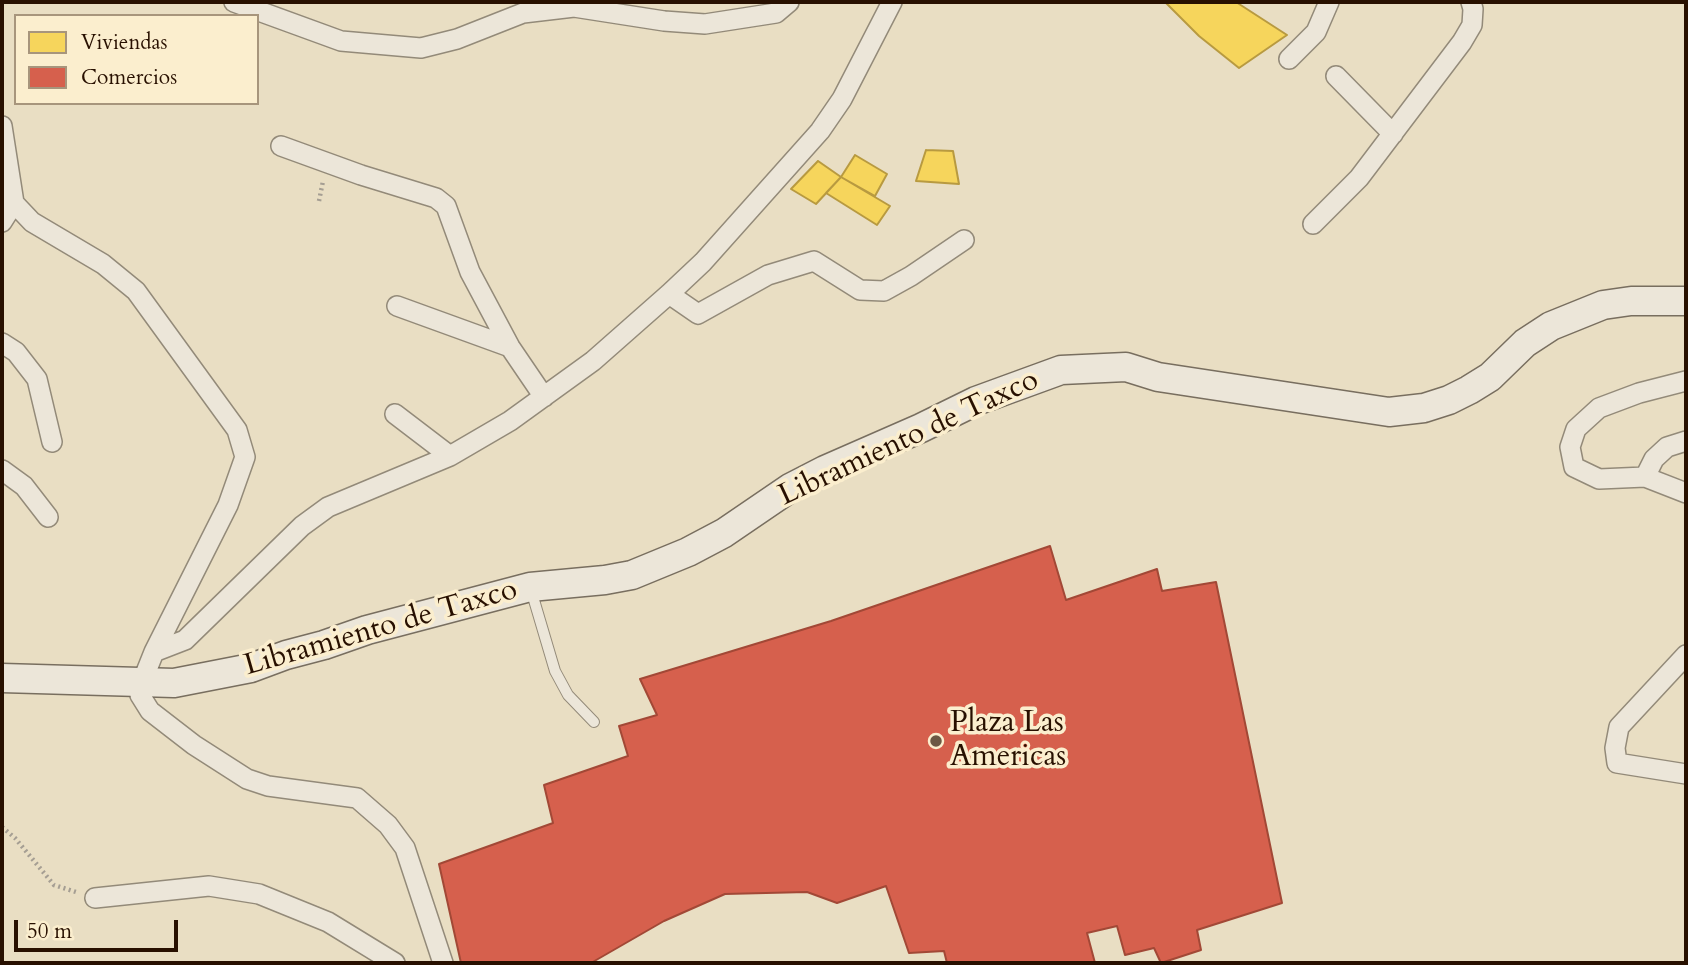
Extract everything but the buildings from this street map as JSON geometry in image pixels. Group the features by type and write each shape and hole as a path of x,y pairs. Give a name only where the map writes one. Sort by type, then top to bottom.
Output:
{"main road":[{"name":"Libramiento de Taxco","path":"2,678 174,682 251,668 367,630 530,587 606,580 652,568 724,533 790,488 825,470 976,401 1061,370 1126,367 1158,377 1389,412 1424,408 1469,390 1490,377 1524,343 1551,326 1603,305 1631,301 1686,301"}],"street":[{"path":"234,2 341,41 421,48 457,39 523,13 574,7 664,21 705,24 780,5"},
{"path":"155,652 185,639 302,526 328,507 450,456 510,421 593,361 669,294 718,246 820,131 842,99 892,2"},
{"path":"1289,59 1316,32 1329,2"},
{"path":"1313,224 1359,178 1462,42 1472,25 1471,2"},
{"path":"1336,76 1393,134"},
{"path":"2,126 14,203 32,222 103,264 136,291 237,430 245,457 228,505 155,652 142,682 140,695 150,711 194,745 247,779 268,786 357,798 374,811 405,848 443,963"},
{"path":"281,146 436,198 446,206 470,272 510,347 544,397"},
{"path":"2,222 14,203"},
{"path":"669,294 698,314 768,275 814,261 860,290 884,291 964,240"},
{"path":"397,306 510,347"},
{"path":"2,343 16,352 37,379 52,442"},
{"path":"1686,381 1639,393 1599,408 1576,429 1570,447 1574,467 1599,479 1645,477 1686,493"},
{"path":"396,414 450,456"},
{"path":"1645,477 1654,459 1667,447 1686,441"},
{"path":"2,470 24,486 48,517"},
{"path":"1686,655 1619,727 1615,748 1617,763 1686,774"},
{"path":"95,898 209,886 259,894 328,922 395,963"}],"lane":[{"path":"530,587 555,671 568,695 594,722"}],"path":[{"path":"2,827 15,838 54,885 95,898"}],"place":[{"name":"Plaza Las Americas","path":"936,741"}]}
